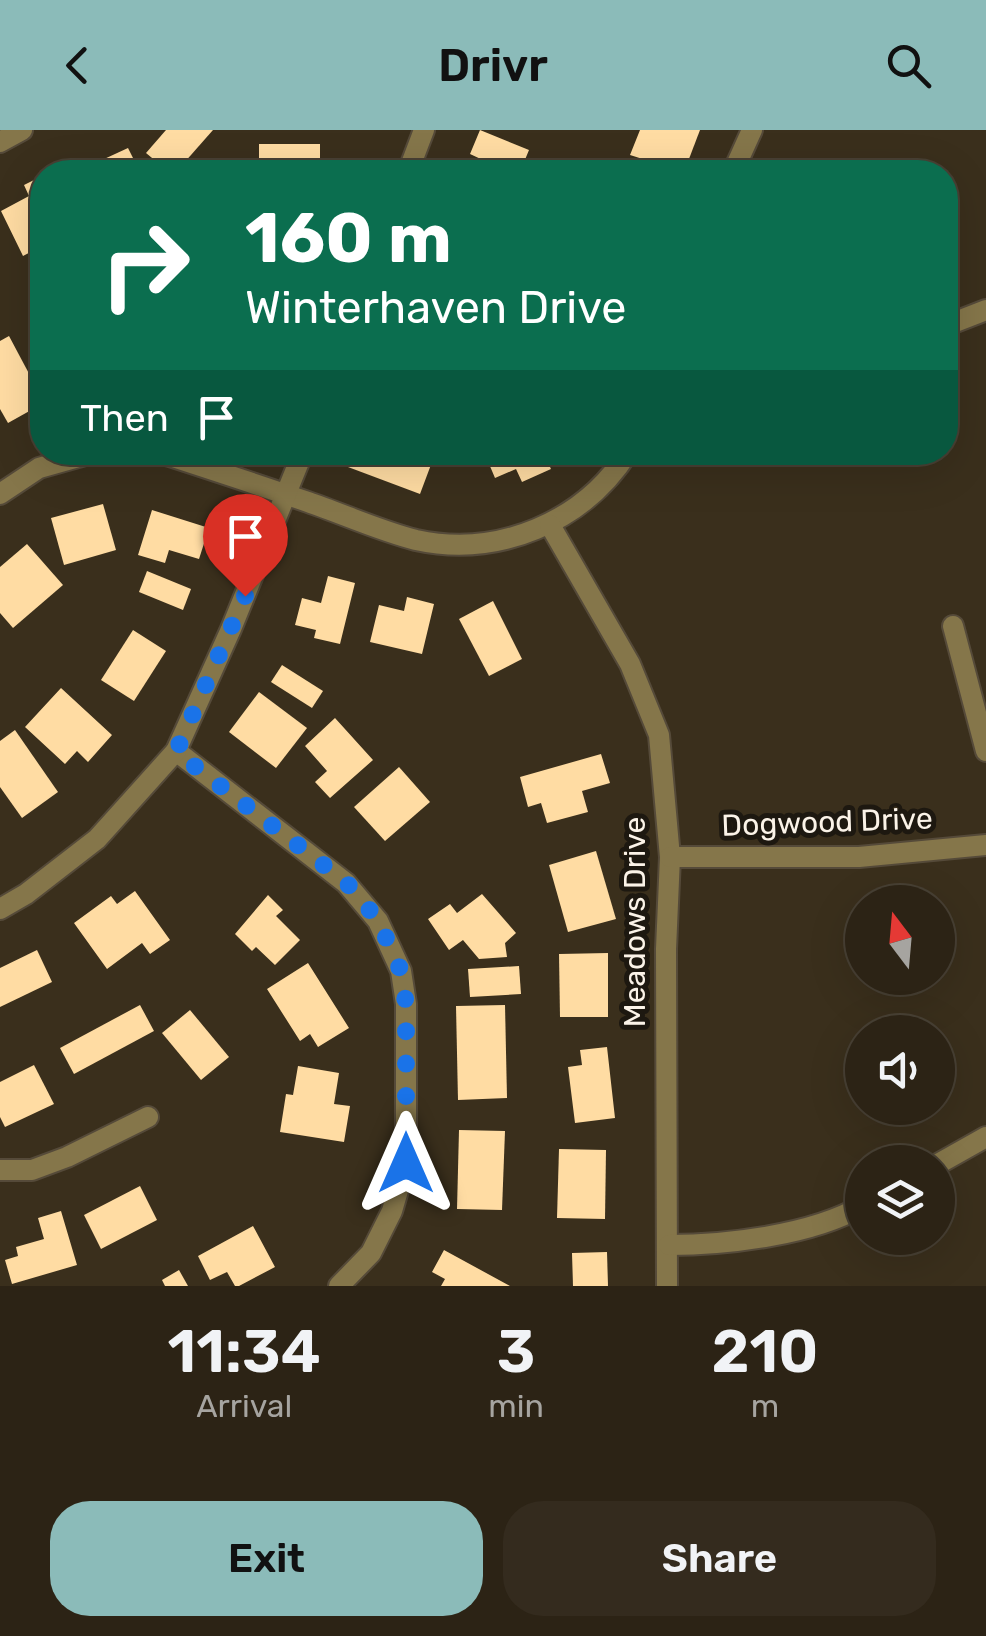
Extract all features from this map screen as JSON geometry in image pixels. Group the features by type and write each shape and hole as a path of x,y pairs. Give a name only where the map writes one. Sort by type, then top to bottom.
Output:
{"street":[{"path":"0,142 22,130"},
{"path":"413,160 424,130"},
{"path":"738,160 752,130"},
{"path":"958,321 986,310"},
{"path":"0,494 50,465"},
{"path":"192,465 417,540 462,544 506,539 550,525 609,482 620,465"},
{"path":"0,909 26,894 97,839 176,752 299,465"},
{"name":"Meadows Drive","path":"550,525 630,664 659,735 670,856 666,950 667,1286"},
{"path":"953,626 986,750"},
{"path":"176,752 346,882 378,920 401,971 406,1004 406,1163 392,1211 371,1254 339,1286"},
{"name":"Dogwood Drive","path":"670,856 859,857 986,844"},
{"path":"0,1170 32,1170 67,1158 148,1117"},
{"path":"955,1154 986,1137"},
{"path":"669,1246 722,1245 845,1216"}],"building":[{"path":"166,130 213,130 187,160 154,160 146,153"},
{"path":"480,130 529,150 525,160 483,160 470,154"},
{"path":"640,130 700,130 689,160 646,160 630,155"},
{"path":"259,144 320,144 320,160 259,160"},
{"path":"128,148 134,160 102,160"},
{"path":"30,182 30,252 23,256 1,211 29,196 24,185"},
{"path":"9,336 30,375 30,411 8,423 0,409 0,341"},
{"path":"349,465 431,465 420,494"},
{"path":"490,465 549,465 551,469 522,482 516,469 495,478"},
{"path":"103,504 116,550 64,565 51,518"},
{"path":"152,510 209,528 199,559 169,550 165,563 138,555"},
{"path":"27,544 63,585 13,628 0,613 0,567"},
{"path":"147,571 191,589 183,610 139,592"},
{"path":"328,576 355,583 340,644 314,638 316,630 295,625 302,598 321,603"},
{"path":"407,597 434,604 422,654 370,642 379,605 404,611"},
{"path":"493,601 522,659 489,676 459,619"},
{"path":"133,630 166,651 134,701 101,680"},
{"path":"282,665 323,691 312,708 271,682"},
{"path":"61,688 112,735 88,762 77,751 65,764 25,727"},
{"path":"259,692 307,728 276,768 229,732"},
{"path":"335,718 373,760 330,798 315,782 327,771 305,746"},
{"path":"15,730 58,792 22,818 0,787 0,741"},
{"path":"601,754 610,783 582,791 588,812 547,823 541,803 528,807 520,777"},
{"path":"399,767 430,802 385,841 354,807"},
{"path":"596,851 616,919 568,932 549,865"},
{"path":"135,891 170,940 150,954 142,943 107,969 74,923 111,896 117,904"},
{"path":"482,894 516,933 505,943 507,957 479,959 463,940 449,950 428,919 450,904 457,913"},
{"path":"268,895 283,910 276,916 300,940 275,965 256,947 252,951 235,934"},
{"path":"37,950 52,982 0,1007 0,968"},
{"path":"608,953 608,1017 560,1017 559,954"},
{"path":"308,963 349,1028 318,1047 310,1034 300,1041 267,989"},
{"path":"519,966 521,994 470,997 468,969"},
{"path":"140,1005 154,1031 74,1074 60,1048"},
{"path":"505,1005 507,1098 458,1100 456,1006"},
{"path":"190,1010 229,1057 201,1080 162,1033"},
{"path":"607,1047 615,1118 575,1123 568,1067 582,1065 580,1050"},
{"path":"34,1065 54,1104 5,1127 0,1117 0,1082"},
{"path":"298,1066 339,1073 334,1104 350,1106 344,1142 280,1132 286,1094 293,1095"},
{"path":"459,1130 505,1131 502,1210 457,1209"},
{"path":"559,1149 606,1150 605,1219 557,1218"},
{"path":"140,1186 157,1220 101,1249 84,1215"},
{"path":"61,1211 77,1265 12,1284 5,1260 18,1256 16,1247 44,1239 38,1218"},
{"path":"253,1226 275,1267 239,1286 235,1286 227,1272 210,1280 198,1256"},
{"path":"444,1250 510,1286 441,1286 445,1279 432,1272"},
{"path":"607,1252 608,1286 573,1286 572,1253"},
{"path":"179,1270 188,1286 165,1286 162,1280"}],"route":[{"path":"245,596 176,752 346,882 378,920 401,971 406,1004 406,1163"}]}
